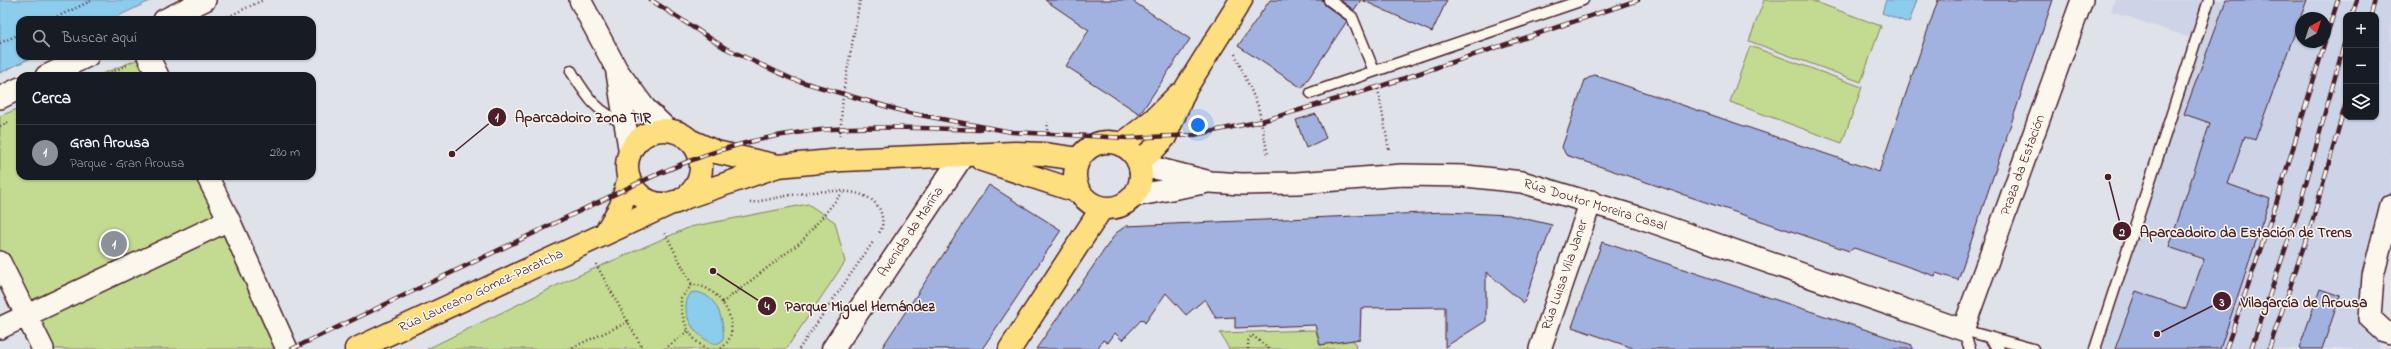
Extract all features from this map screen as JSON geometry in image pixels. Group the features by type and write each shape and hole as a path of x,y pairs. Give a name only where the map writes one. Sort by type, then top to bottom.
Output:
{"main road":[{"path":"1139,166 1165,137 1186,88 1241,0"},
{"path":"1121,145 1153,120 1186,88"},
{"path":"606,232 621,206 629,178 630,154 644,135 655,131 668,130 679,133 689,140 716,152 778,166 842,160 963,155 1043,154 1078,159"},
{"path":"629,178 639,194 646,199 665,204 679,200 692,191 699,181 701,170 700,158 689,140"},
{"path":"963,155 1079,192 1093,205 1102,208 1119,206 1134,196 1141,179 1139,166 1134,155 1121,145 1102,142 1092,146 1078,159 1074,176 1079,192"},
{"name":"Rúa Laureano Gómez-Paratcha","path":"356,349 606,232 679,200 778,166"},
{"path":"1010,349 1102,208"}],"street":[{"path":"172,16 205,0"},
{"path":"580,0 617,70 645,108 668,130"},
{"name":"Praza da Estación","path":"1967,339 2082,0"},
{"path":"54,72 80,60"},
{"path":"150,60 156,72"},
{"path":"617,70 630,154"},
{"path":"0,98 16,90"},
{"name":"Avenida da Mariña","path":"833,349 963,155"},
{"name":"Rúa Doutor Moreira Casal","path":"1139,166 1155,168 1210,182"},
{"name":"Rúa Doutor Moreira Casal","path":"1134,196 1210,182 1297,183 1402,175 1466,176 1522,182 1591,201 1967,339"},
{"path":"209,180 229,220 287,349"},
{"name":"Rúa Luisa Vila Janer","path":"1540,349 1591,201"},
{"path":"2391,205 2373,276 2370,318 2384,331 2391,332"},
{"path":"0,328 229,220"},
{"path":"0,262 43,349"}],"lane":[{"path":"1329,0 1352,16 1374,71"},
{"path":"1311,93 1583,0"},
{"path":"2095,349 2208,0"},
{"path":"571,71 588,98 608,117 625,123"},
{"path":"1967,339 1989,338 2033,349"},
{"path":"1989,338 1999,349"}],"path":[{"path":"59,16 93,0"},
{"path":"229,16 263,0"},
{"path":"840,139 839,127 843,94 860,0"},
{"path":"0,43 16,36"},
{"path":"1233,48 1258,106 1268,155"},
{"path":"1374,71 1389,150"},
{"path":"722,303 802,241 843,191"},
{"path":"747,204 809,193 843,191 863,194 877,204 883,218 880,231 799,349"},
{"path":"662,230 692,285"},
{"path":"594,260 643,349"},
{"path":"706,349 695,340 682,317 681,298 692,285 700,285 709,288 722,303 731,323 730,334 722,349"},
{"path":"568,349 628,322"},
{"path":"665,349 689,330"},
{"path":"1248,349 1248,342 1252,335 1269,349"}],"shaded area":[{"path":"2115,0 2391,0 2391,205 2373,276 2384,331 2379,349 2099,349 2202,42 2111,11"}],"green space":[{"path":"1764,0 1810,0 1881,26 1861,82 1749,41"},
{"path":"1750,46 1862,87 1842,143 1730,102"},
{"path":"136,60 148,60 154,72 107,72"},
{"path":"16,110 16,180 200,180 218,226 284,343 271,349 43,349 0,262 0,116"},
{"path":"808,204 835,222 845,262 786,349 427,349 566,281 690,227"},
{"path":"1316,330 1320,345 1351,340 1355,342 1356,349 1229,349 1220,333"}],"water":[{"path":"0,0 152,0 118,16 16,16 16,60 27,60 0,73"},
{"path":"1886,0 1917,0 1909,23 1882,13"},
{"path":"695,292 703,294 709,298 714,303 721,317 723,325 723,340 717,344 702,337 691,324 687,316 687,300 691,293"}],"building":[{"path":"1045,0 1131,0 1190,39 1140,114 1066,66 1089,30"},
{"path":"1270,0 1323,0 1325,5 1347,21 1302,88 1238,46"},
{"path":"1340,0 1361,0 1354,10"},
{"path":"1362,0 1447,0 1432,32"},
{"path":"1938,0 2053,0 1958,280 1936,273 1935,276 1854,248 1849,251 1566,155 1562,147 1585,80 1594,75 1879,172"},
{"path":"2226,0 2307,0 2303,12 2295,12 2295,32 2255,140 2245,136 2228,184 2270,199 2220,349 2115,349 2136,291 2186,309 2204,259 2169,247 2210,123 2184,114"},
{"path":"1316,114 1326,138 1306,148 1296,120"},
{"path":"989,185 1061,230 1015,300 982,349 881,349"},
{"path":"1446,212 1509,215 1552,225 1524,303 1486,272 1486,321 1445,347 1445,307 1361,308 1360,339 1320,345 1315,325 1235,328 1235,317 1216,318 1205,299 1186,315 1166,293 1145,323 1142,319 1122,340 1115,333 1108,343 1103,340 1097,349 1036,349 1116,233 1126,226"},
{"path":"1602,242 1912,345 1912,349 1636,349 1572,327"},
{"path":"2320,289 2340,296 2322,349 2299,349"}],"railway":[{"path":"651,0 725,48 792,79 909,113 1012,132 1128,138 1194,135 1262,121 1378,87 1638,0"},
{"path":"2331,22 2338,0"},
{"path":"2353,12 2357,0"},
{"path":"2372,12 2375,0"},
{"path":"2226,349 2276,204 2323,48"},
{"path":"2251,349 2298,212 2343,48"},
{"path":"2269,349 2313,219 2343,113"},
{"path":"292,349 645,180 715,152 768,138 828,129 888,127 980,130"}],"place":[{"name":"Aparcadoiro Zona TIR","path":"452,154"},
{"name":"Aparcadoiro da Estación de Trens","path":"2108,177"},
{"name":"Gran Arousa","path":"114,244"},
{"name":"Parque Miguel Hernández","path":"713,271"},
{"name":"Vilagarcía de Arousa","path":"2157,334"}]}
